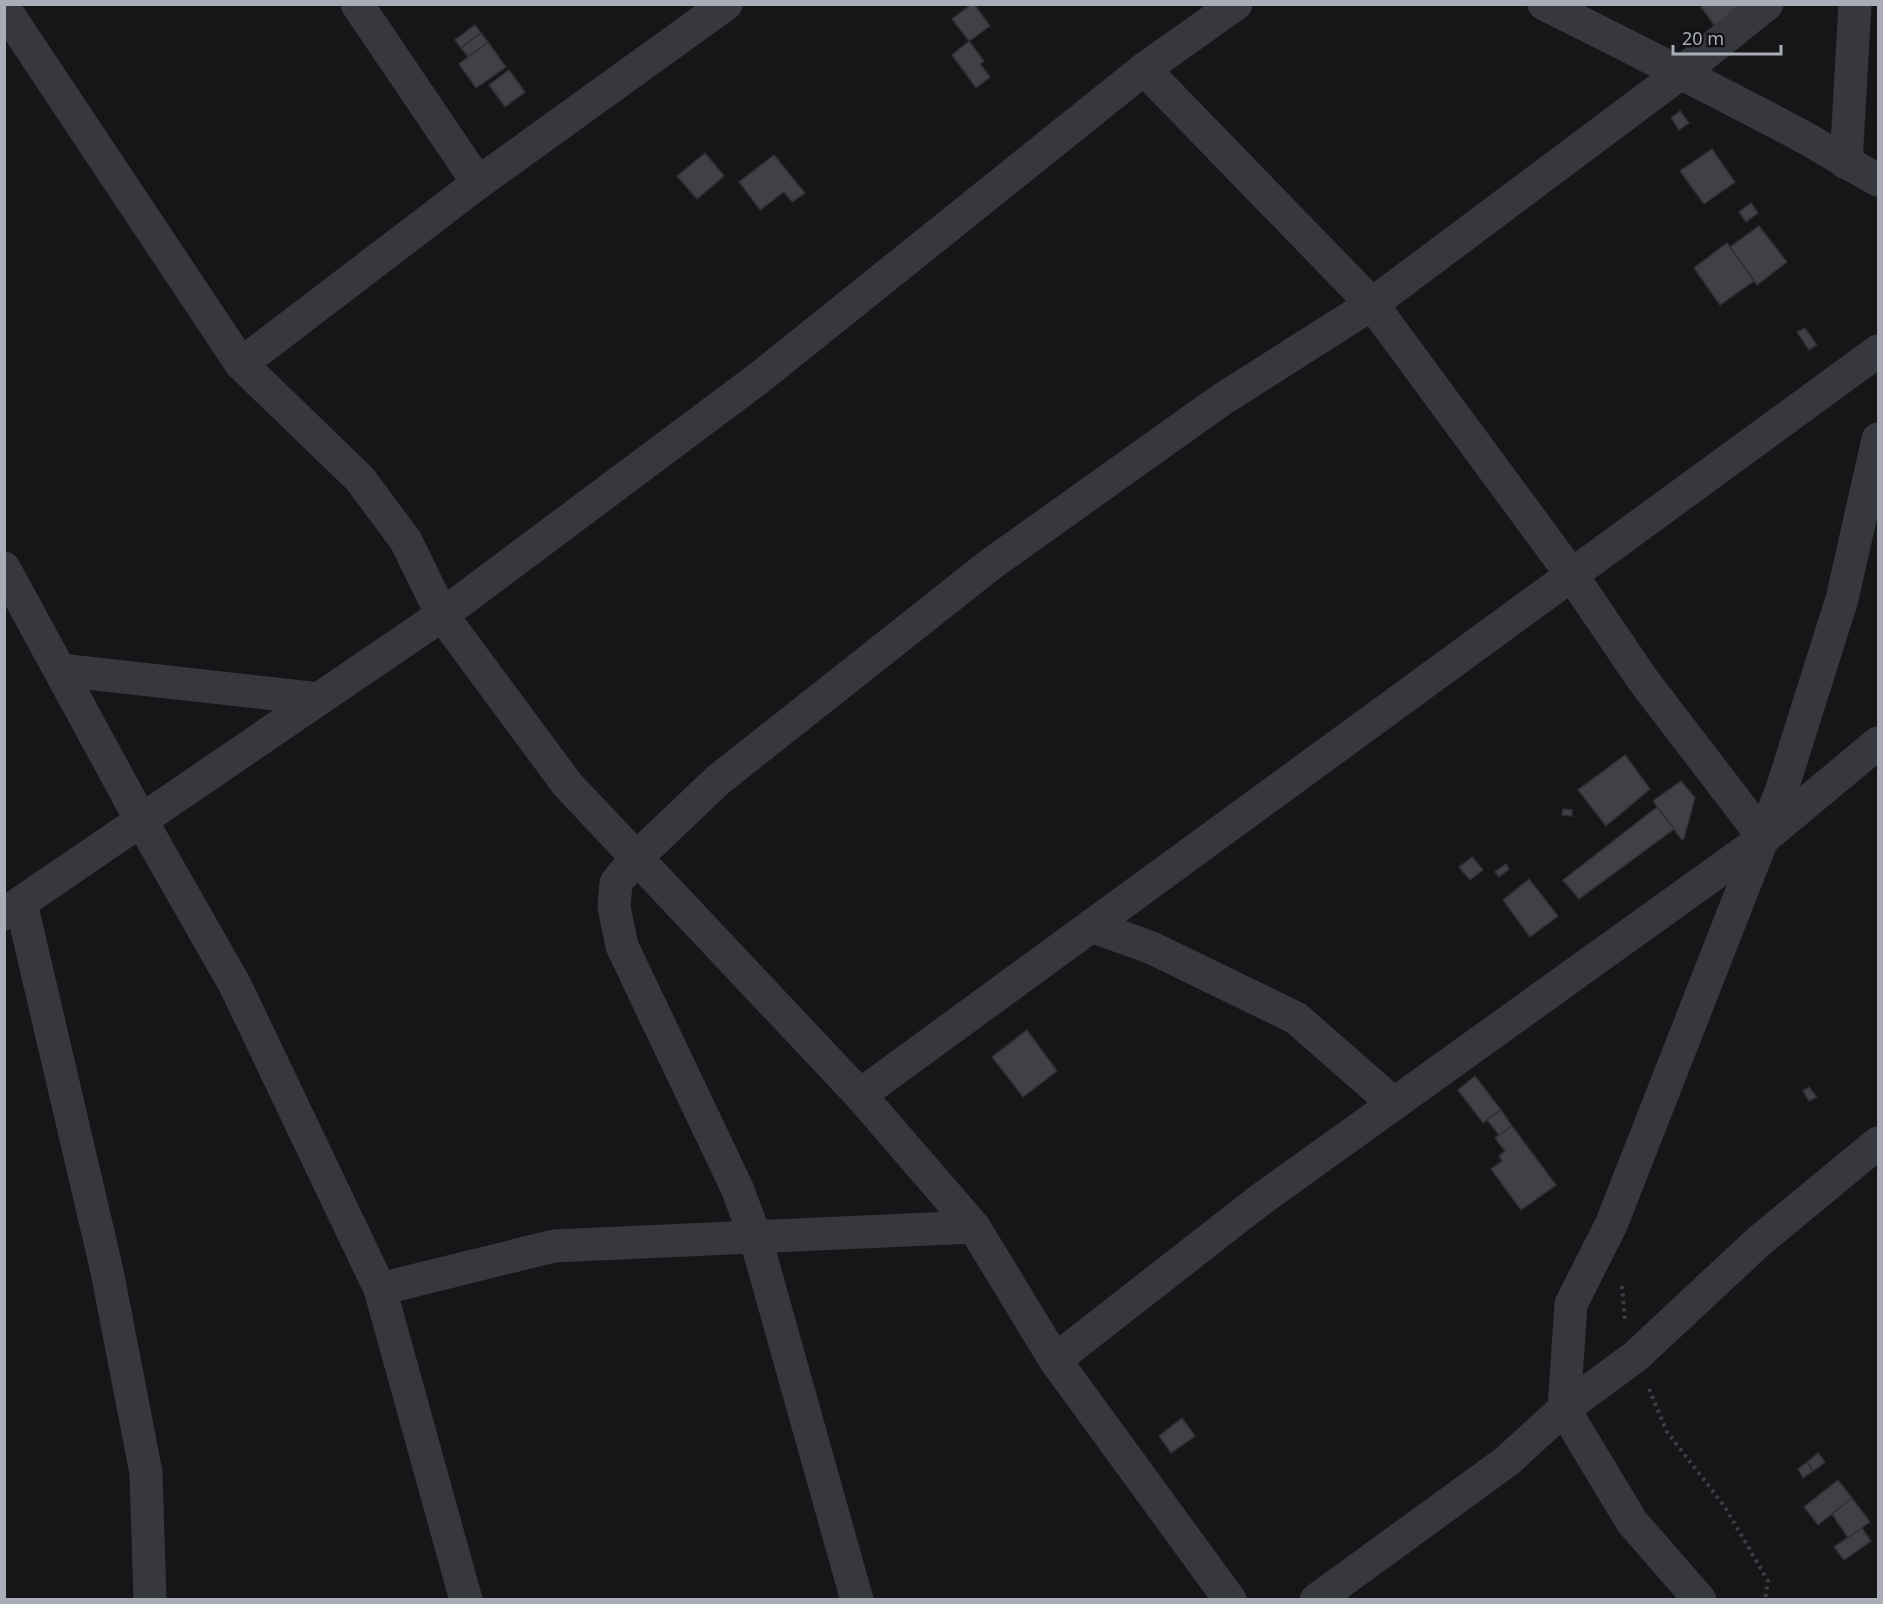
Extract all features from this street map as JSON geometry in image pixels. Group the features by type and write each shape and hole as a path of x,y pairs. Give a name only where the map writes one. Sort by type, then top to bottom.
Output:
{"street":[{"path":"357,4 478,183"},
{"path":"241,364 478,183 726,4"},
{"path":"150,1599 146,1473 107,1271 13,908 442,615 759,378 1144,69 1236,4"},
{"path":"1544,4 1682,72 1808,139 1846,164 1878,180"},
{"path":"857,1599 754,1236 737,1188 622,946 614,907 616,883 636,858 718,780 991,564 1221,400 1372,304 1682,72 1767,4"},
{"path":"1846,164 1855,4"},
{"path":"4,8 241,364 360,479 406,541 442,615 567,784 860,1095 974,1227 1055,1360 1230,1599"},
{"path":"1144,69 1372,304 1571,574 1643,680 1764,838"},
{"path":"860,1095 1878,351"},
{"path":"1700,1599 1632,1522 1564,1409 1571,1304 1611,1225 1782,789 1842,599 1878,439"},
{"path":"4,568 141,820 235,985 380,1289 466,1599"},
{"path":"60,670 319,699"},
{"path":"1055,1360 1260,1200 1764,838 1878,743"},
{"path":"1091,926 1152,948 1296,1018 1394,1104"},
{"path":"1316,1599 1507,1461 1564,1409 1636,1356 1758,1242 1877,1145"},
{"path":"380,1289 554,1246 974,1227"}],"path":[{"path":"1622,1285 1625,1321 1636,1356 1667,1432 1725,1507 1768,1581 1765,1599"}],"building":[{"path":"972,4 990,26 969,41 952,19"},
{"path":"1699,4 1750,4 1717,29"},
{"path":"475,25 481,33 461,48 455,40"},
{"path":"481,33 488,42 468,57 461,48"},
{"path":"969,41 984,61 980,64 990,77 976,88 952,55"},
{"path":"488,42 506,67 476,88 459,64"},
{"path":"509,70 525,92 505,107 489,85"},
{"path":"1680,111 1689,123 1679,130 1671,118"},
{"path":"1712,149 1735,182 1704,204 1680,171"},
{"path":"705,153 724,176 697,199 677,176"},
{"path":"774,155 805,193 792,202 784,192 760,210 739,182"},
{"path":"1751,203 1758,213 1746,222 1739,212"},
{"path":"1759,226 1787,262 1757,285 1730,247"},
{"path":"1727,243 1754,281 1720,305 1694,268"},
{"path":"1805,328 1817,345 1809,350 1797,332"},
{"path":"1625,755 1650,789 1606,826 1578,790"},
{"path":"1681,781 1695,798 1682,840 1653,801"},
{"path":"1657,807 1674,829 1579,899 1563,880"},
{"path":"1563,809 1572,810 1572,816 1562,815"},
{"path":"1472,857 1483,870 1470,880 1459,867"},
{"path":"1506,864 1509,869 1499,877 1495,872"},
{"path":"1529,879 1558,916 1530,937 1503,900"},
{"path":"1027,1030 1057,1071 1023,1097 992,1057"},
{"path":"1475,1076 1501,1110 1483,1123 1458,1090"},
{"path":"1809,1087 1817,1097 1809,1101 1803,1091"},
{"path":"1501,1110 1512,1126 1499,1135 1487,1120"},
{"path":"1512,1126 1556,1185 1521,1210 1491,1169 1502,1161 1499,1156 1505,1151 1495,1138"},
{"path":"1182,1418 1195,1436 1171,1453 1159,1436"},
{"path":"1818,1453 1825,1462 1813,1471 1807,1462"},
{"path":"1807,1462 1813,1471 1803,1478 1798,1469"},
{"path":"1838,1480 1852,1498 1818,1525 1804,1507"},
{"path":"1852,1498 1870,1522 1848,1538 1832,1514"},
{"path":"1862,1528 1871,1541 1844,1560 1834,1547"}]}
